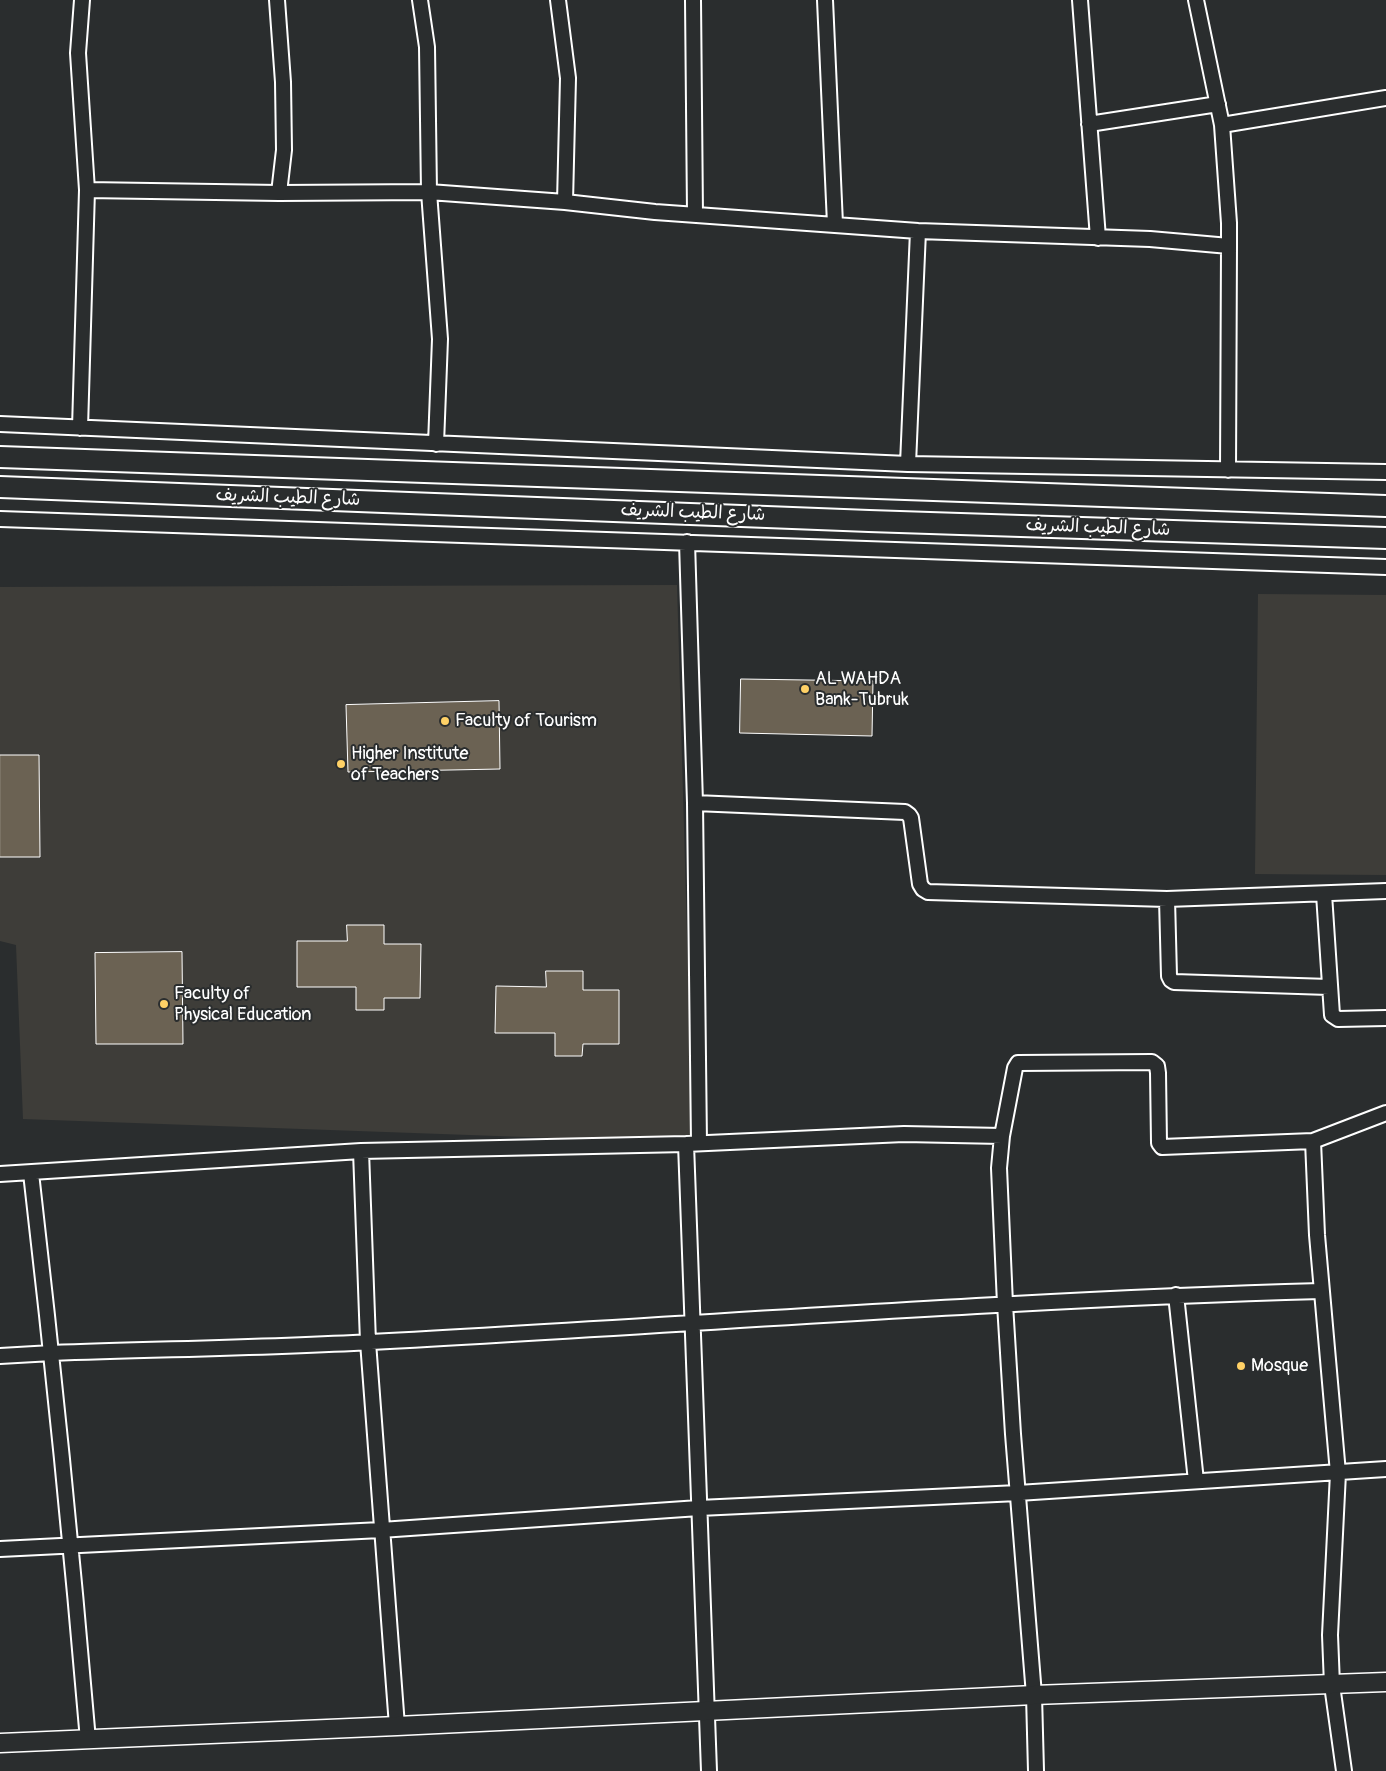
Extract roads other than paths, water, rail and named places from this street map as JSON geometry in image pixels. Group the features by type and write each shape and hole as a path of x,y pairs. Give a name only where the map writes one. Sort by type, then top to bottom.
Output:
{"main road":[{"name":"شارع الطيب الشريف","path":"0,457 1386,506"},
{"name":"شارع الطيب الشريف","path":"0,487 878,521 1386,538"}],"street":[{"path":"80,428 87,190 78,53 82,0"},
{"path":"277,0 284,82 284,150 280,193"},
{"path":"420,0 427,47 429,192 440,339 436,444"},
{"path":"558,0 568,78 565,202"},
{"path":"693,0 695,214"},
{"path":"825,0 835,224"},
{"path":"1080,0 1098,238"},
{"path":"1196,0 1222,126 1229,223 1228,470"},
{"path":"1222,126 1386,98"},
{"path":"1089,124 1218,104"},
{"path":"87,190 280,193 429,192 565,202 655,212 918,231 1150,239 1229,246"},
{"path":"908,464 918,231"},
{"path":"0,424 908,464 1386,472"},
{"path":"0,519 1386,568"},
{"path":"687,542 695,803 692,1144 693,1322 709,1771"},
{"path":"695,803 905,812 909,814 910,818 920,884 928,892 1167,899 1386,891"},
{"path":"1324,894 1331,1011 1335,1018 1386,1018"},
{"path":"1167,899 1169,976 1174,982 1329,987"},
{"path":"1036,1771 1034,1695 1005,1304 999,1168 1002,1136 1015,1068 1018,1063 1152,1062 1157,1066 1158,1073 1159,1143 1162,1147 1313,1141 1386,1113"},
{"path":"0,1174 360,1151 692,1144 904,1134 1002,1136"},
{"path":"1313,1141 1315,1212 1338,1472 1330,1635 1332,1684 1344,1771"},
{"path":"360,1151 368,1342 381,1530 398,1726"},
{"path":"31,1173 72,1545 88,1740"},
{"path":"0,1356 52,1352 368,1342 1005,1304 1176,1295 1321,1291"},
{"path":"1176,1295 1196,1481"},
{"path":"0,1550 381,1530 699,1508 1018,1493 1386,1468"},
{"path":"0,1743 707,1712 1034,1695 1386,1682"}],"place":[{"name":"AL WAHDA Bank-Tubruk","path":"805,689"},
{"name":"Faculty of Tourism","path":"445,721"},
{"name":"Higher Institute of Teachers","path":"341,764"},
{"name":"Faculty of Physical Education","path":"164,1004"},
{"name":"Mosque","path":"1241,1366"}]}
